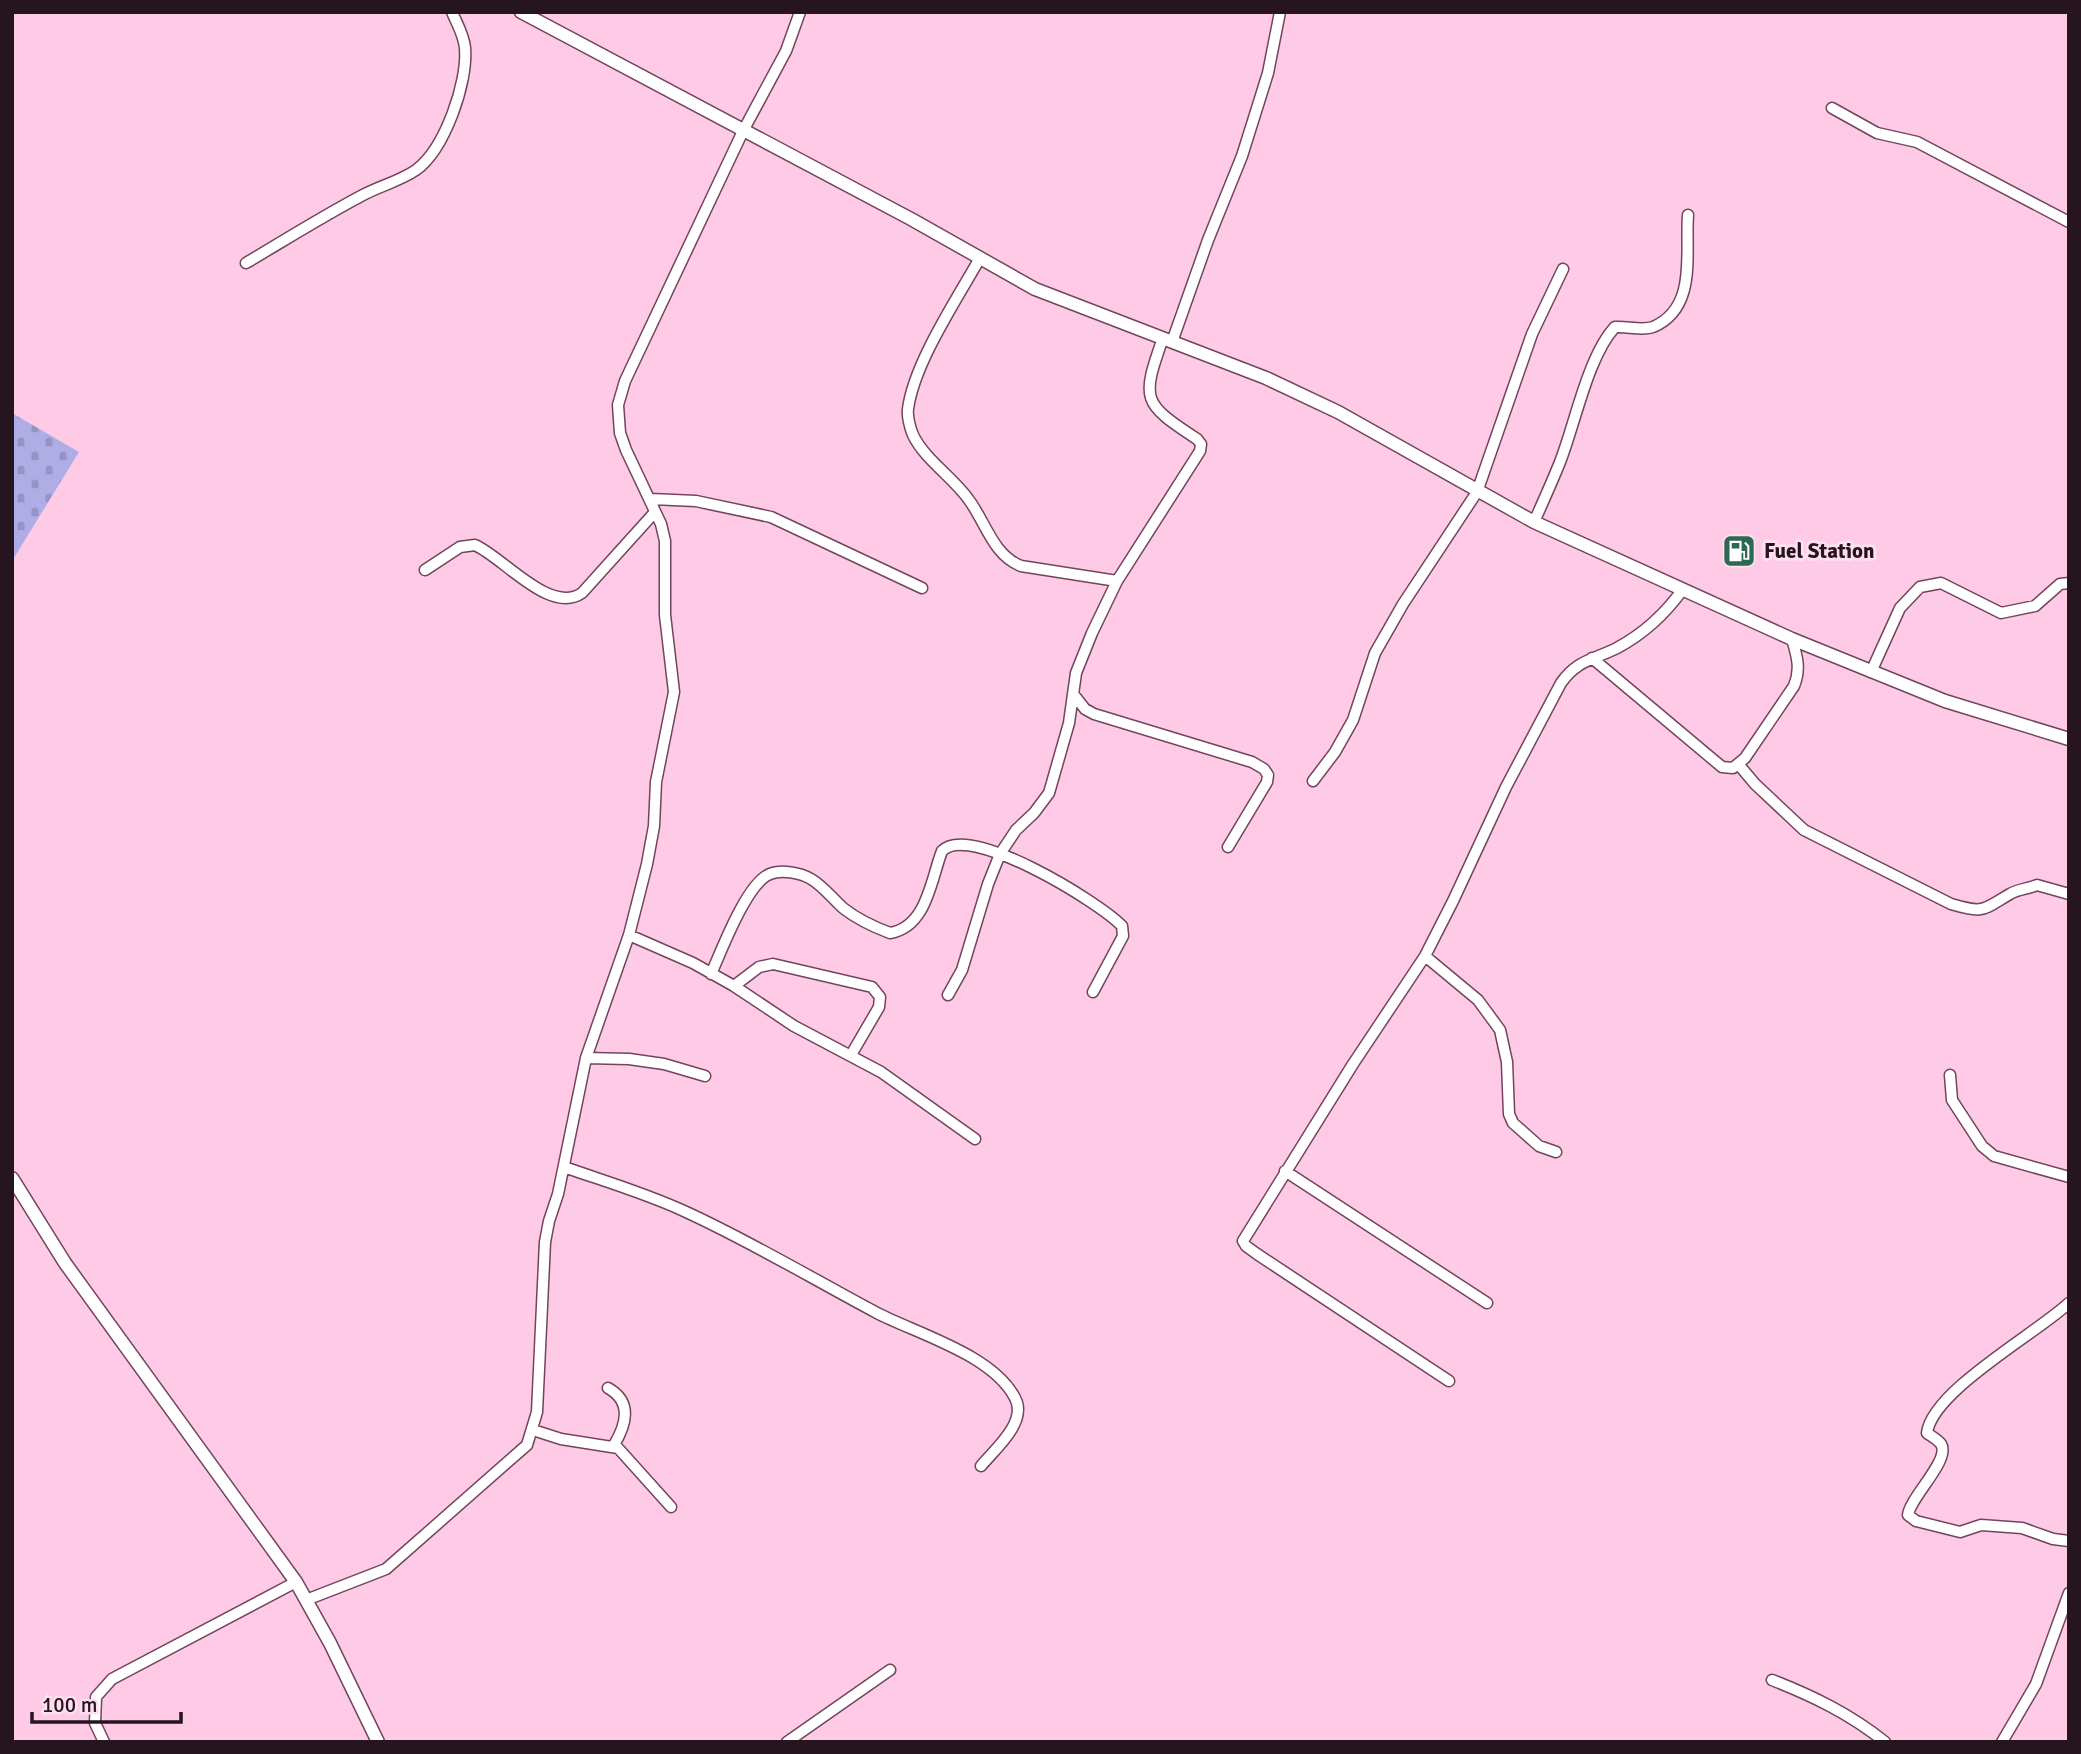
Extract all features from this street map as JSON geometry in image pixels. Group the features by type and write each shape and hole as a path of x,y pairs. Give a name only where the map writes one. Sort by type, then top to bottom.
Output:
{"street":[{"path":"246,263 351,201 403,178 428,158 452,114 465,62 463,37 452,12"},
{"path":"521,12 1035,289 1266,378 1338,412 1534,522 1792,639 1945,701 2069,739"},
{"path":"306,1600 386,1569 527,1445 533,1430 537,1412 545,1242 564,1167 586,1058 629,935 652,842 656,782 674,692 665,615 665,541 662,524 626,450 620,433 618,405 625,381 743,131 786,51 800,12"},
{"path":"948,995 962,970 1000,854 1016,830 1034,813 1049,793 1069,723 1076,673 1082,655 1117,581 1200,451 1201,444 1197,439 1158,411 1151,402 1150,381 1242,156 1268,73 1280,12"},
{"path":"1832,108 1877,133 1917,142 2069,222"},
{"path":"1534,522 1560,462 1607,336 1615,327 1652,327 1671,314 1680,303 1686,276 1688,215"},
{"path":"980,258 925,360 912,393 907,411 912,434 934,462 964,491 996,548 1011,563 1117,581"},
{"path":"1313,781 1335,752 1353,720 1376,653 1403,604 1478,492 1532,334 1563,269"},
{"path":"651,499 696,502 771,517 922,588"},
{"path":"425,570 460,547 475,545 535,587 563,599 575,598 655,512"},
{"path":"1871,672 1900,608 1920,587 1941,583 2001,613 2035,606 2060,584 2069,583"},
{"path":"1449,1381 1246,1246 1243,1241 1285,1171 1425,956 1506,786 1561,683 1570,670 1619,647 1668,611 1683,589"},
{"path":"1592,658 1722,767 1733,768 1739,765 1794,686 1799,663 1792,639"},
{"path":"1073,695 1085,709 1094,714 1252,762 1264,769 1268,775 1267,782 1228,847"},
{"path":"1739,765 1804,830 1951,904 1969,909 1988,909 2013,892 2037,885 2069,894"},
{"path":"711,974 742,906 757,884 771,873 793,873 812,879 845,910 890,933 903,929 920,911 929,893 942,851 947,846 958,845 1000,854 1056,879 1122,926 1123,936 1093,992"},
{"path":"629,935 693,963 734,986 794,1026 881,1072 975,1139"},
{"path":"1425,956 1478,1000 1500,1030 1507,1062 1508,1114 1513,1123 1539,1146 1556,1152"},
{"path":"734,986 759,967 773,964 872,987 880,998 878,1007 851,1055"},
{"path":"586,1058 629,1059 664,1064 705,1076"},
{"path":"1950,1075 1952,1100 1982,1146 1994,1156 2069,1177"},
{"path":"564,1167 684,1211 899,1324 952,1346 974,1359 996,1375 1016,1399 1018,1408 1016,1423 982,1465"},
{"path":"1285,1171 1487,1303"},
{"path":"12,1178 65,1263 296,1582 377,1742"},
{"path":"2069,1303 1955,1390 1930,1420 1927,1433 1943,1450 1937,1467 1909,1506 1908,1516 1916,1521 1960,1532 1981,1525 2022,1528 2053,1539 2069,1541"},
{"path":"608,1388 617,1392 623,1400 626,1413 625,1424 614,1445"},
{"path":"533,1430 561,1439 614,1445 671,1507"},
{"path":"104,1742 95,1723 96,1697 112,1679 296,1582"},
{"path":"2002,1742 2036,1684 2069,1593"},
{"path":"787,1742 890,1670"},
{"path":"1772,1680 1813,1696 1857,1720 1885,1742"}],"green space":[{"path":"12,413 79,452 12,561"}],"place":[{"name":"Fuel Station","path":"1739,551"}]}
